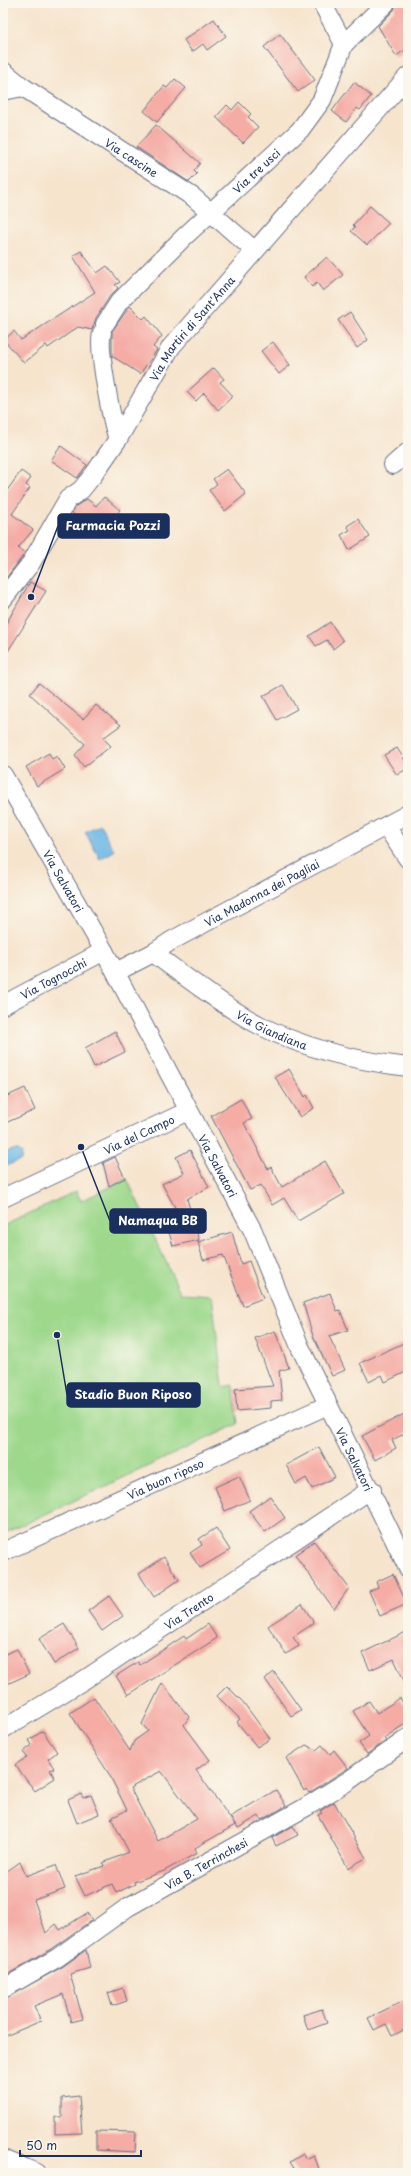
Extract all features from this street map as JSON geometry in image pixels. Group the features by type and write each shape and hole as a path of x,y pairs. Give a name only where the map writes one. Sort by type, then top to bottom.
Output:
{"street":[{"path":"322,3 344,44"},
{"name":"Via tre usci","path":"118,439 114,426 101,348 104,328 119,302 300,130 322,100 344,44 386,3"},
{"name":"Via cascine","path":"3,71 23,87 193,197 254,250"},
{"name":"Via Martiri di Sant'Anna","path":"3,599 31,562 68,499 81,490 118,439 171,347 254,250 408,76"},
{"path":"3,91 23,87"},
{"path":"393,465 408,452"},
{"name":"Via Salvatori","path":"3,775 116,972 188,1111 253,1231 300,1346 328,1405 372,1490 408,1568"},
{"name":"Via Madonna dei Pagliai","path":"116,972 153,954 171,941 408,814"},
{"path":"386,826 408,859"},
{"name":"Via Tognocchi","path":"3,1005 104,951"},
{"name":"Via Giandiana","path":"153,954 258,1024 290,1040 354,1059 408,1067"},
{"name":"Via del Campo","path":"3,1198 188,1111"},
{"name":"Via buon riposo","path":"3,1552 328,1405"},
{"name":"Via Trento","path":"3,1729 84,1680 372,1490"},
{"name":"Via B. Terrinchesi","path":"3,1989 57,1958 128,1907 330,1792 408,1738"},
{"path":"3,2160 37,2173"}],"green space":[{"path":"127,1179 181,1294 212,1296 223,1387 233,1385 238,1424 3,1534 3,1226 76,1191 81,1201"}],"water":[{"path":"100,824 114,851 100,859 85,832"},
{"path":"13,1150 18,1150 22,1153 21,1160 3,1167 3,1154"}],"building":[{"path":"396,3 404,3 408,9 408,48 396,56 378,26 394,10"},
{"path":"214,19 226,36 207,50 203,44 192,52 184,40"},
{"path":"280,34 315,80 298,92 264,47"},
{"path":"175,79 186,88 157,122 144,111 164,86 167,88"},
{"path":"354,82 371,96 360,110 357,108 346,122 332,111"},
{"path":"239,102 251,114 248,117 258,127 243,143 216,117 227,105 232,110"},
{"path":"156,125 200,163 194,171 197,174 189,182 136,147"},
{"path":"370,206 389,223 367,245 351,231 355,227 353,225"},
{"path":"81,251 97,273 107,266 120,282 115,285 118,288 110,296 96,318 92,330 78,327 48,348 46,345 24,363 4,340 14,331 21,340 95,292 73,256"},
{"path":"327,257 343,275 323,291 317,283 312,287 304,277"},
{"path":"130,306 143,319 146,316 162,336 153,347 157,350 140,374 112,356 112,331"},
{"path":"350,312 368,340 357,348 338,320"},
{"path":"273,342 290,365 279,374 261,351"},
{"path":"214,368 224,379 220,382 233,396 218,410 204,393 196,401 187,392"},
{"path":"61,446 87,465 77,478 51,460"},
{"path":"227,469 246,494 225,511 209,490 217,484 213,479"},
{"path":"21,471 31,478 26,485 30,488 12,514 33,530 18,548 25,553 3,582 3,496"},
{"path":"104,497 120,510 99,536 72,513 76,506 87,499 96,506"},
{"path":"358,519 370,537 349,550 341,535 350,530 347,526"},
{"path":"30,582 46,591 3,659 3,629"},
{"path":"330,622 343,641 333,649 327,640 316,646 309,636"},
{"path":"39,683 83,719 96,705 121,725 103,738 111,746 84,767 75,755 85,744 30,694"},
{"path":"283,685 297,709 277,720 263,696"},
{"path":"397,748 408,765 408,768 397,775 384,755"},
{"path":"49,753 52,759 57,756 65,769 37,786 26,767"},
{"path":"115,1031 125,1052 94,1067 85,1048"},
{"path":"289,1069 305,1097 307,1095 314,1108 300,1117 275,1077"},
{"path":"25,1088 35,1110 3,1124 3,1098"},
{"path":"241,1099 252,1119 244,1123 268,1169 271,1167 282,1187 325,1161 344,1194 298,1221 284,1198 272,1205 261,1185 250,1190 211,1116"},
{"path":"190,1150 209,1187 187,1199 199,1240 173,1246 164,1215 177,1211 162,1184 184,1173 176,1157"},
{"path":"115,1157 125,1178 109,1186 103,1163"},
{"path":"232,1232 241,1264 249,1261 263,1298 243,1306 223,1255 203,1260 198,1242"},
{"path":"330,1293 337,1311 340,1310 348,1330 329,1336 345,1370 332,1376 313,1336 303,1303"},
{"path":"275,1331 289,1368 279,1371 282,1400 271,1401 271,1408 237,1411 235,1389 273,1386 255,1338"},
{"path":"408,1341 408,1371 385,1382 382,1375 369,1382 360,1363"},
{"path":"408,1412 408,1432 392,1440 396,1448 375,1460 362,1436"},
{"path":"319,1447 335,1477 312,1489 306,1478 296,1484 286,1465"},
{"path":"239,1476 250,1500 225,1511 215,1487"},
{"path":"270,1496 285,1518 265,1532 249,1511"},
{"path":"216,1528 230,1550 200,1568 190,1553 202,1545 199,1539"},
{"path":"314,1541 349,1588 334,1609 295,1555"},
{"path":"164,1557 179,1580 154,1597 139,1574"},
{"path":"393,1574 407,1604 380,1616 369,1591 378,1587 376,1582"},
{"path":"109,1596 123,1616 102,1631 88,1611"},
{"path":"302,1604 314,1623 293,1637 299,1646 286,1654 268,1626"},
{"path":"64,1624 79,1648 54,1664 39,1639"},
{"path":"208,1624 217,1638 128,1695 116,1676 138,1662 140,1665 184,1636 186,1639"},
{"path":"408,1631 408,1689 394,1659 370,1670 362,1653"},
{"path":"17,1649 29,1674 3,1686 3,1655"},
{"path":"274,1672 301,1710 291,1716 265,1679"},
{"path":"162,1683 189,1717 184,1725 210,1760 196,1770 235,1825 195,1848 197,1853 164,1871 134,1882 135,1884 116,1893 112,1884 85,1896 75,1876 104,1866 103,1863 129,1852 111,1818 127,1810 109,1774 70,1713 94,1697 130,1751 134,1741 148,1731 142,1724","holes":["161,1771 197,1819 158,1841 130,1788"]},
{"path":"227,1686 243,1702 270,1739 257,1747 237,1722 240,1719 217,1696"},
{"path":"400,1698 408,1710 408,1722 384,1738 386,1741 367,1754 359,1743 369,1736 353,1711 369,1701 377,1713"},
{"path":"43,1731 57,1752 48,1759 54,1768 50,1770 55,1778 35,1791 15,1765 27,1757 23,1752 32,1745 29,1740"},
{"path":"306,1745 316,1750 322,1745 330,1754 334,1750 348,1768 309,1793 306,1789 304,1791 286,1758"},
{"path":"276,1790 286,1806 261,1820 259,1816 238,1828 230,1817"},
{"path":"81,1794 83,1798 91,1795 99,1814 77,1823 68,1800"},
{"path":"334,1802 366,1858 348,1868 318,1815 322,1813 320,1811"},
{"path":"293,1826 298,1835 276,1846 272,1838"},
{"path":"20,1862 26,1876 56,1865 65,1889 34,1900 46,1933 56,1924 60,1930 87,1913 92,1920 51,1949 3,1977 3,1874"},
{"path":"86,1950 90,1968 70,1974 83,2019 71,2022 63,1994 34,2006 41,2021 3,2037 3,1999 62,1967"},
{"path":"123,1988 127,2001 112,2006 108,1993"},
{"path":"408,1999 408,2028 392,2036 386,2024 374,2030 368,2018"},
{"path":"322,2009 327,2023 308,2030 303,2015"},
{"path":"79,2096 82,2133 55,2134 55,2117 62,2117 62,2098"},
{"path":"96,2131 136,2132 135,2152 96,2150"},
{"path":"303,2154 306,2159 314,2155 319,2169 309,2173 297,2173 290,2162"}],"place":[{"name":"Farmacia Pozzi","path":"31,597"},
{"name":"Namaqua BB","path":"81,1147"},
{"name":"Stadio Buon Riposo","path":"57,1335"}]}
